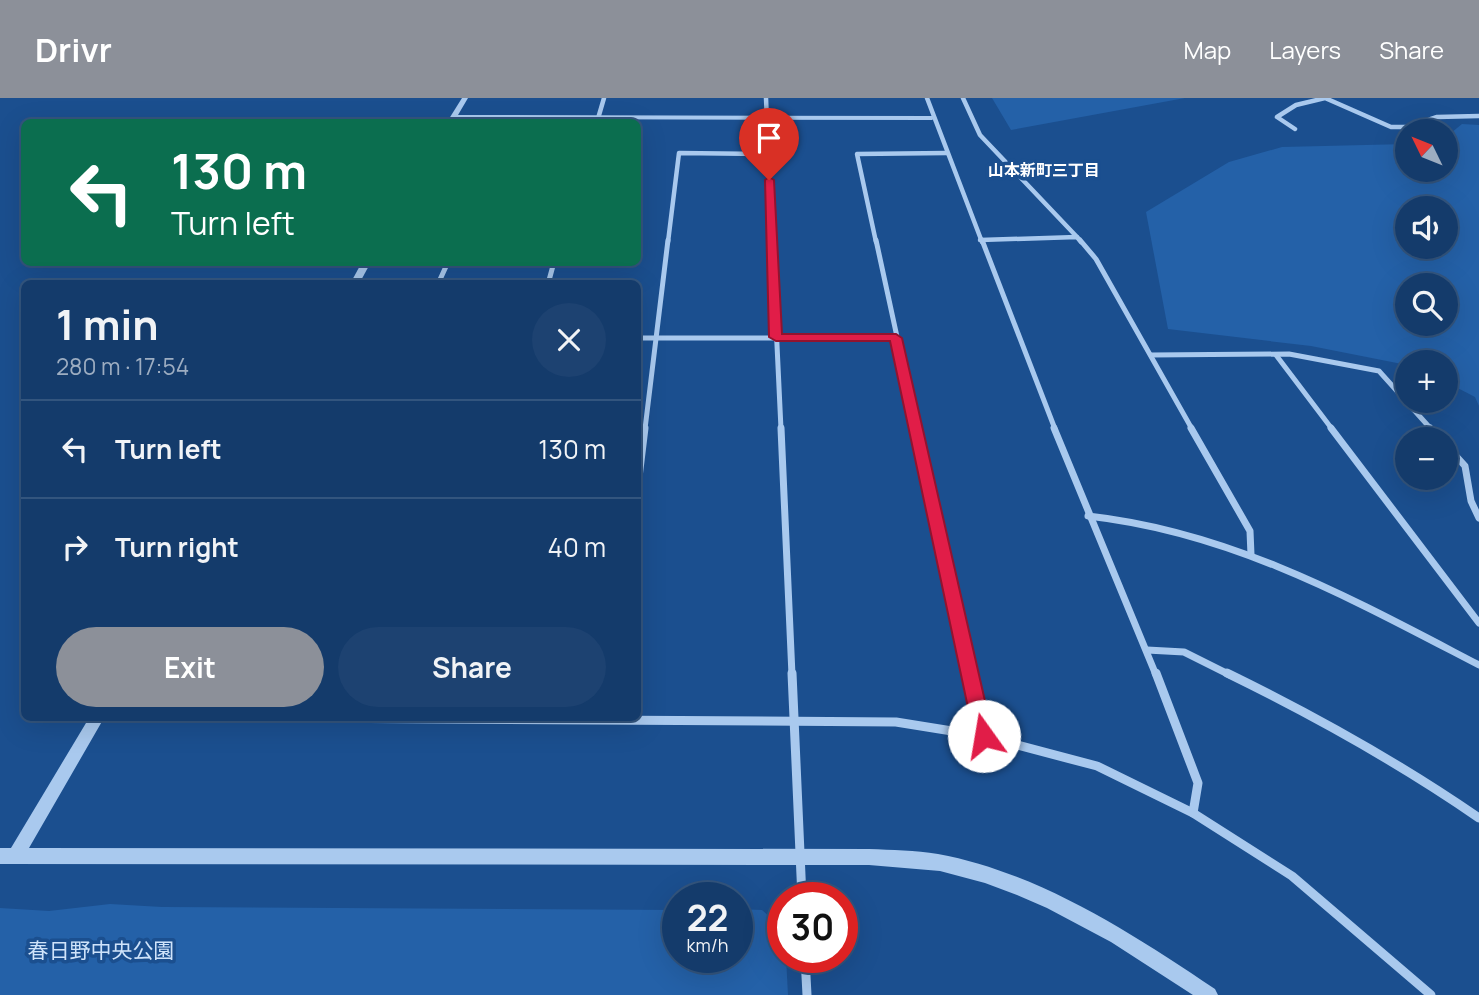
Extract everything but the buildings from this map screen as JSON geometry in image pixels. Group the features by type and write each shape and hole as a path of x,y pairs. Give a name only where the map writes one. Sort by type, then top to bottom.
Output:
{"street":[{"path":"453,119 465,98"},
{"path":"598,119 604,98"},
{"path":"766,98 801,882"},
{"path":"927,98 932,118 1088,516 1147,650 1198,783 1193,813"},
{"path":"963,98 980,135 1096,259 1250,531 1251,555"},
{"path":"1295,129 1277,117 1296,105 1325,98 1391,127 1407,127 1437,117 1479,116"},
{"path":"641,119 932,118"},
{"path":"641,461 679,153 768,154"},
{"path":"947,153 858,154 984,736"},
{"path":"980,240 1077,237"},
{"path":"641,338 896,338"},
{"path":"1151,355 1289,354 1378,371 1429,427"},
{"path":"1276,355 1479,623"},
{"path":"1458,458 1465,466 1471,501 1479,518"},
{"path":"1088,516 1129,518 1251,555 1344,596 1479,665"},
{"path":"1147,650 1184,652 1323,720 1403,766 1479,818"},
{"path":"641,719 896,722 984,736 1097,766 1193,813 1292,876 1431,995"},
{"path":"7,856 95,721"},
{"path":"7,856 869,857 949,864 1047,898 1138,948 1209,995"},
{"path":"806,973 807,995"}],"green space":[{"path":"992,98 1185,98 1011,130"},
{"path":"1462,124 1479,125 1479,406 1475,397 1458,388 1458,350 1395,350 1395,363 1311,346 1168,329 1146,212 1229,162 1282,147 1395,144 1395,182 1458,182 1458,127"},
{"name":"春日野中央公園","path":"110,904 162,907 662,910 662,973 753,973 753,910 762,910 767,914 767,973 787,973 788,995 0,995 0,908 49,911"}],"district":[{"name":"山本新町三丁目","path":"1044,170"}],"route":[{"path":"769,180 776,337 896,338 984,736"}]}
